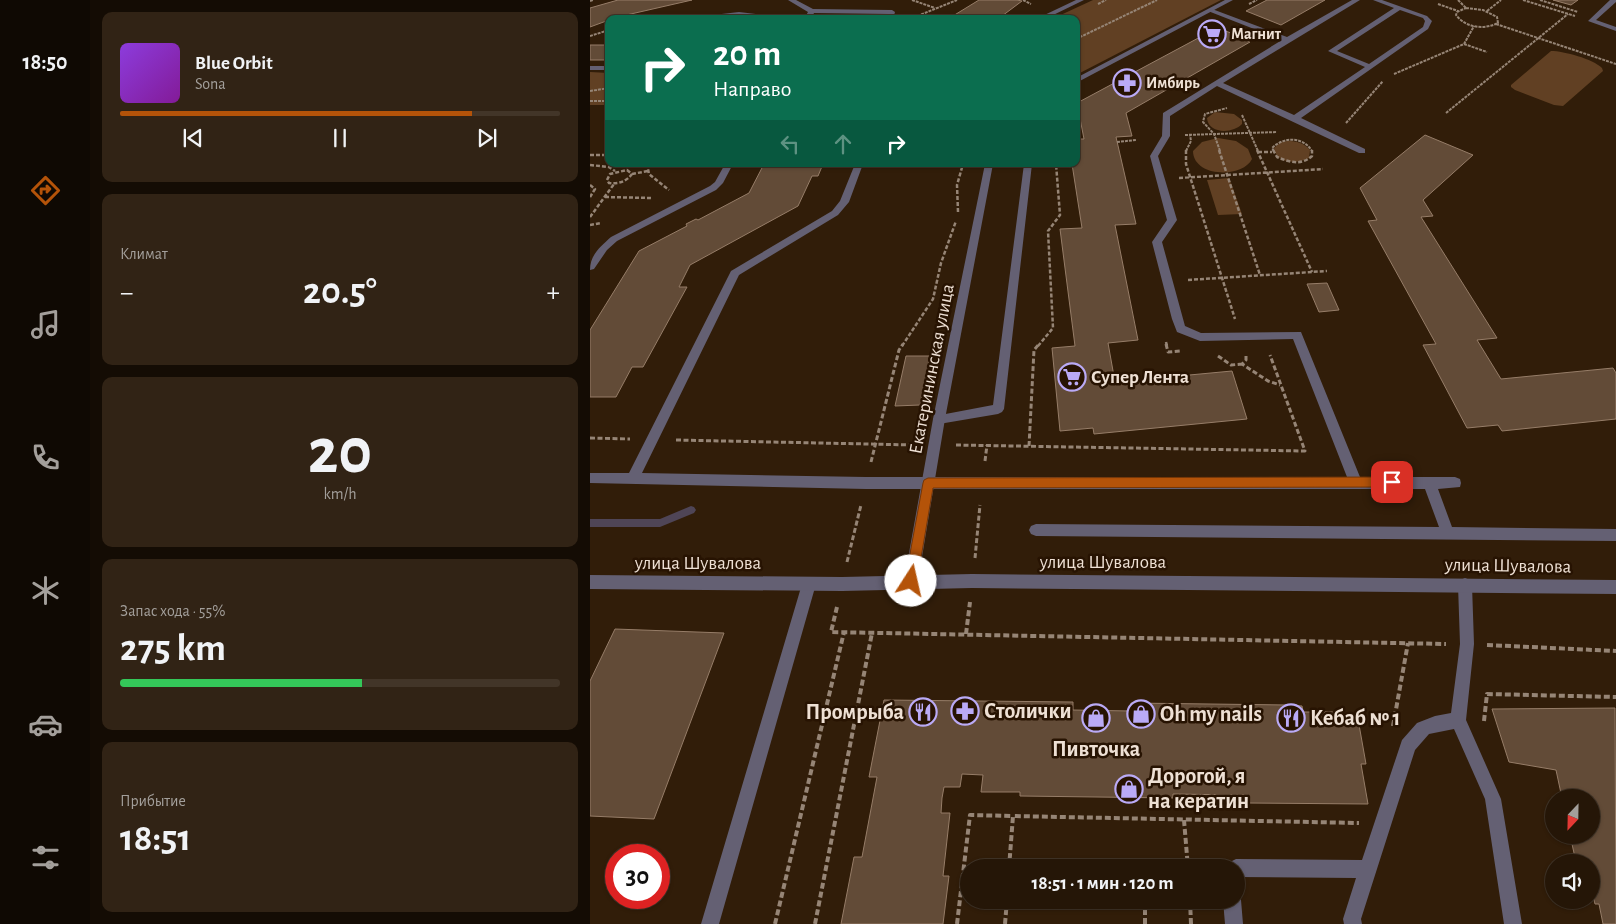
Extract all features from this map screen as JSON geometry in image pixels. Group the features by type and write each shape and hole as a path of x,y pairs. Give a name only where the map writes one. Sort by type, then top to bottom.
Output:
{"street":[{"path":"791,0 812,11 892,12 891,15"},
{"path":"1048,15 1081,0"},
{"path":"1080,79 1230,0"},
{"path":"1355,482 1297,335 1200,337 1181,329 1157,242 1172,220 1154,156 1166,136 1166,115 1357,0"},
{"path":"1295,118 1426,28 1429,22 1425,17 1376,0"},
{"path":"1614,0 1591,21 1616,29"},
{"path":"1369,66 1332,51 1400,8"},
{"path":"1210,10 1288,40"},
{"path":"810,15 812,11"},
{"path":"730,15 743,15"},
{"path":"590,68 605,68"},
{"path":"1217,83 1362,151"},
{"path":"590,266 614,239 713,188 724,176 728,167"},
{"path":"633,478 735,273 835,213 844,202 858,167"},
{"name":"Екатерининская улица","path":"911,581 939,419 988,167"},
{"path":"939,419 998,409 1028,167"},
{"path":"590,478 866,483 1454,483"},
{"path":"1430,483 1447,532"},
{"path":"1036,530 1616,534"},
{"name":"улица Шувалова","path":"590,582 842,584 911,581 1465,585 1615,590"},
{"path":"710,924 809,584"},
{"path":"1465,585 1467,644 1458,720 1493,798 1513,924"},
{"path":"1353,924 1352,919 1408,746 1414,734 1426,725 1458,720"},
{"path":"1245,868 1369,869"},
{"path":"1233,909 1234,924"}],"path":[{"path":"912,0 935,8"},
{"path":"919,15 956,0"},
{"path":"1080,37 1157,0"},
{"path":"1458,0 1466,8"},
{"path":"1487,11 1501,0"},
{"path":"1524,0 1591,21"},
{"path":"1540,0 1579,12"},
{"path":"1434,3 1458,11 1466,8 1487,11 1497,17 1499,20 1496,24"},
{"path":"1458,11 1457,18 1466,24 1481,27 1496,24 1616,64"},
{"path":"1446,114 1568,14"},
{"path":"590,36 605,31"},
{"path":"1464,44 1486,52"},
{"path":"590,91 605,89"},
{"path":"1243,95 1236,100 1238,106 1312,272"},
{"path":"590,101 605,101"},
{"path":"1238,106 1209,112 1203,117 1203,122 1214,134 1260,276"},
{"path":"1190,135 1192,141 1185,152 1186,164 1246,353 1246,360 1242,364"},
{"path":"1117,142 1136,140"},
{"path":"1294,140 1302,142 1312,149 1314,154 1307,161 1299,163 1283,161 1272,152 1274,144 1279,141 1294,140"},
{"path":"1258,152 1272,152"},
{"path":"590,155 605,155"},
{"path":"597,155 590,164 605,166"},
{"path":"1299,163 1303,171"},
{"path":"609,167 615,171"},
{"path":"648,171 650,167"},
{"path":"962,167 957,185 958,215 941,262 933,299 899,350 830,632 1467,644 1616,651"},
{"path":"1029,446 1034,350 1053,328 1048,231 1060,215 1056,167"},
{"path":"614,184 609,183 607,177 615,171 627,170 632,174"},
{"path":"1161,180 1323,170"},
{"path":"590,217 614,184 626,180 632,174 648,171"},
{"path":"648,171 651,176 670,190"},
{"path":"590,186 596,189 590,197"},
{"path":"1167,281 1327,271"},
{"path":"1215,353 1231,365 1242,364 1268,381 1281,386"},
{"path":"590,438 876,445 987,445"},
{"path":"775,924 844,632"},
{"path":"815,924 872,633"},
{"path":"1393,728 1408,643"},
{"path":"1483,730 1487,694 1616,697"},
{"path":"958,924 970,815 1368,824"},
{"path":"1010,859 1013,816"},
{"path":"1184,820 1187,859"},
{"path":"1005,924 1006,909"},
{"path":"1145,909 1145,924"},
{"path":"1190,909 1191,924"}],"shaded area":[{"path":"1093,0 1221,0 1080,73 1080,15 1061,15"},
{"path":"1551,51 1585,59 1598,65 1603,71 1563,106 1554,105 1511,87"},
{"path":"590,72 605,73 605,105 590,105"},
{"path":"1215,112 1234,114 1242,120 1242,124 1233,130 1216,130 1208,123 1207,118"},
{"path":"1218,138 1236,141 1248,149 1252,159 1239,170 1229,172 1209,170 1201,166 1195,160 1193,151 1202,142"},
{"path":"1281,142 1297,142 1310,150 1309,158 1294,162 1283,160 1279,157 1274,148"},
{"path":"1229,178 1242,214 1218,215 1207,180"}],"building":[{"path":"618,0 692,0 626,15 605,15 605,21 590,27 590,8"},
{"path":"979,0 1022,1 1003,15 955,15"},
{"path":"1267,0 1325,0 1281,25 1246,11"},
{"path":"1553,0 1578,0 1571,5"},
{"path":"1217,28 1245,38 1243,39 1250,42 1126,113 1132,136 1116,137 1136,224 1115,225 1138,340 1108,343 1115,382 1232,371 1247,419 1094,434 1093,428 1060,431 1052,348 1075,346 1060,229 1082,228 1072,167 1080,167 1080,139 1084,139 1080,118 1080,101"},
{"path":"590,45 605,45 605,60 590,60"},
{"path":"1425,135 1473,155 1423,200 1433,216 1421,217 1497,338 1477,340 1501,379 1613,368 1616,373 1616,419 1502,431 1498,425 1467,428 1423,345 1436,344 1368,221 1377,220 1360,188"},
{"path":"762,167 822,167 818,176 812,176 798,206 690,265 679,287 687,287 643,367 632,367 616,397 590,397 590,330 639,251 687,226 686,224 696,219 698,220 749,193"},
{"path":"1327,283 1339,310 1319,312 1307,284"},
{"path":"906,356 930,356 920,405 895,406"},
{"path":"615,629 724,633 654,819 590,816 590,681"},
{"path":"884,700 1073,702 1073,710 1131,711 1131,703 1287,705 1302,706 1303,712 1336,712 1338,719 1358,719 1366,764 1361,764 1368,804 1248,803 1248,795 1173,794 1173,798 1020,796 1020,792 981,792 983,775 962,774 960,787 944,787 942,798 941,813 950,813 943,876 949,876 943,924 841,924 854,857 862,857 877,777 869,777"},
{"path":"1615,708 1616,924 1603,924 1600,909 1600,854 1574,854 1572,844 1600,844 1600,789 1560,789 1556,770 1509,762 1492,709"}],"waterway":[{"path":"590,523 660,523 691,510"}],"place":[{"name":"Магнит","path":"1212,34"},
{"name":"Имбирь","path":"1127,83"},
{"name":"Супер Лента","path":"1072,377"},
{"name":"Столички","path":"965,711"},
{"name":"Промрыба","path":"923,712"},
{"name":"Oh my nails","path":"1141,714"},
{"name":"Пивточка","path":"1096,718"},
{"name":"Кебаб № 1","path":"1291,718"},
{"name":"Дорогой, я на кератин","path":"1129,789"}],"route":[{"path":"911,581 928,483 1392,482"}]}
